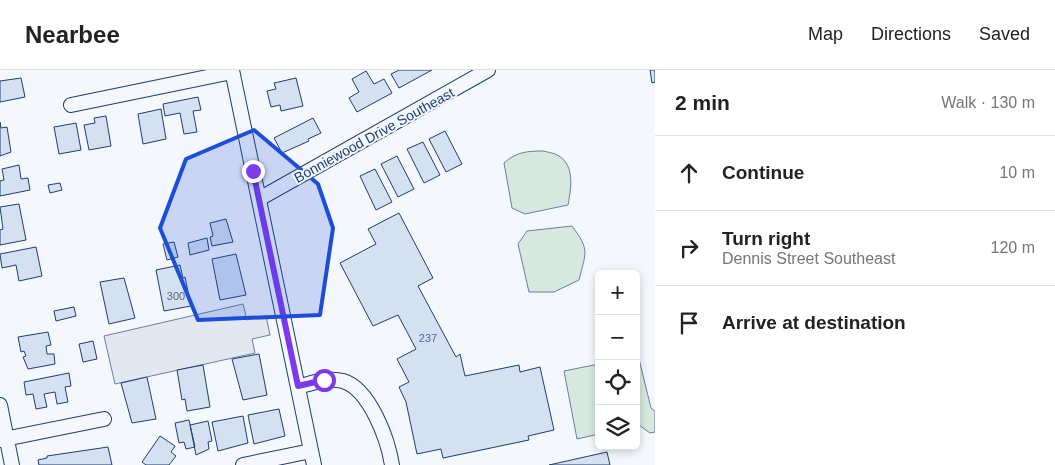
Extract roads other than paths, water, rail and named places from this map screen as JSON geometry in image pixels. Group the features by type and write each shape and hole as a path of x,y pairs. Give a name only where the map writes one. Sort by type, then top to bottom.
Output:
{"street":[{"name":"Bonniewood Drive Southeast","path":"259,199 488,70"},
{"path":"71,105 232,71 313,458 243,465"},
{"path":"298,386 335,380 345,382 357,390 368,404 380,426 392,465"},
{"path":"0,405 4,440 12,465"},
{"path":"4,440 104,420"}]}
